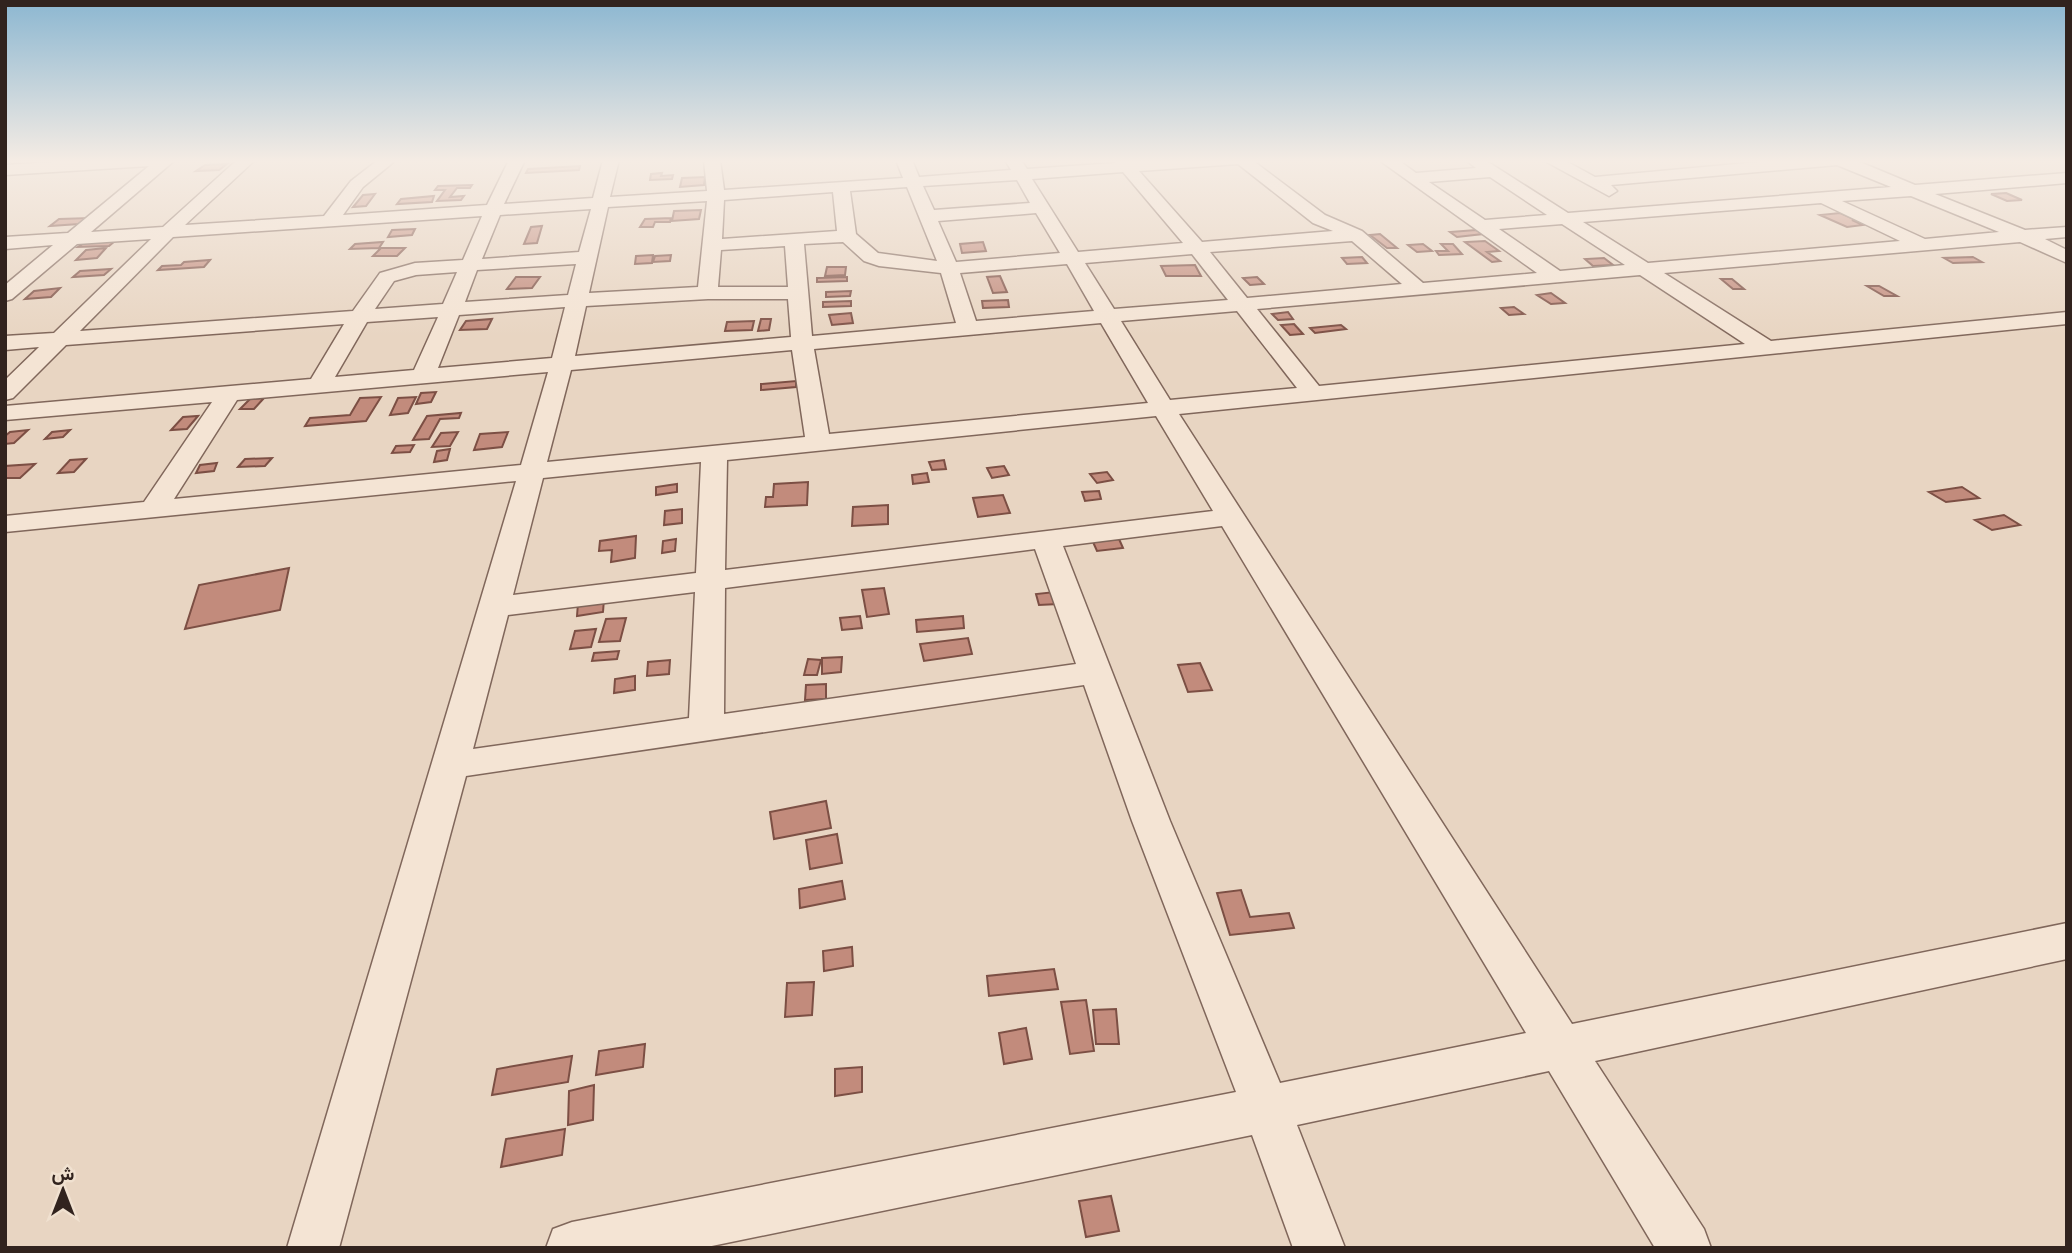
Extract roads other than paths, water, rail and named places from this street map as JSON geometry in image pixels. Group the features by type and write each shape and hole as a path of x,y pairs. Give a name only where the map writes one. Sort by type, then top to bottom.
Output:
{"street":[{"path":"5,295 96,218"},
{"path":"5,393 184,218"},
{"path":"5,243 355,218"},
{"path":"423,377 490,218"},
{"path":"313,1248 451,765 561,366 598,218"},
{"path":"708,293 715,218"},
{"path":"845,218 847,236 872,257 886,262 949,268 1356,235"},
{"path":"930,218 968,328"},
{"path":"1048,218 1161,407 1685,1248"},
{"path":"1171,218 1312,392"},
{"path":"1318,218 1356,235 1419,289"},
{"path":"1473,218 1556,277"},
{"path":"1483,225 1573,218"},
{"path":"1865,218 1923,245"},
{"path":"1980,218 2067,257"},
{"path":"1567,219 1767,348"},
{"path":"5,413 2067,232"},
{"path":"713,245 847,236"},
{"path":"794,240 802,343 818,442"},
{"path":"318,385 387,277 415,269 589,257"},
{"path":"5,343 577,300 708,293 799,293"},
{"path":"5,524 2067,318"},
{"path":"153,508 230,393"},
{"path":"706,729 714,454"},
{"path":"494,607 1231,517"},
{"path":"1046,539 1151,821 1268,1109 1319,1248"},
{"path":"451,765 1096,672"},
{"path":"572,1248 1268,1109 2067,941"}]}
